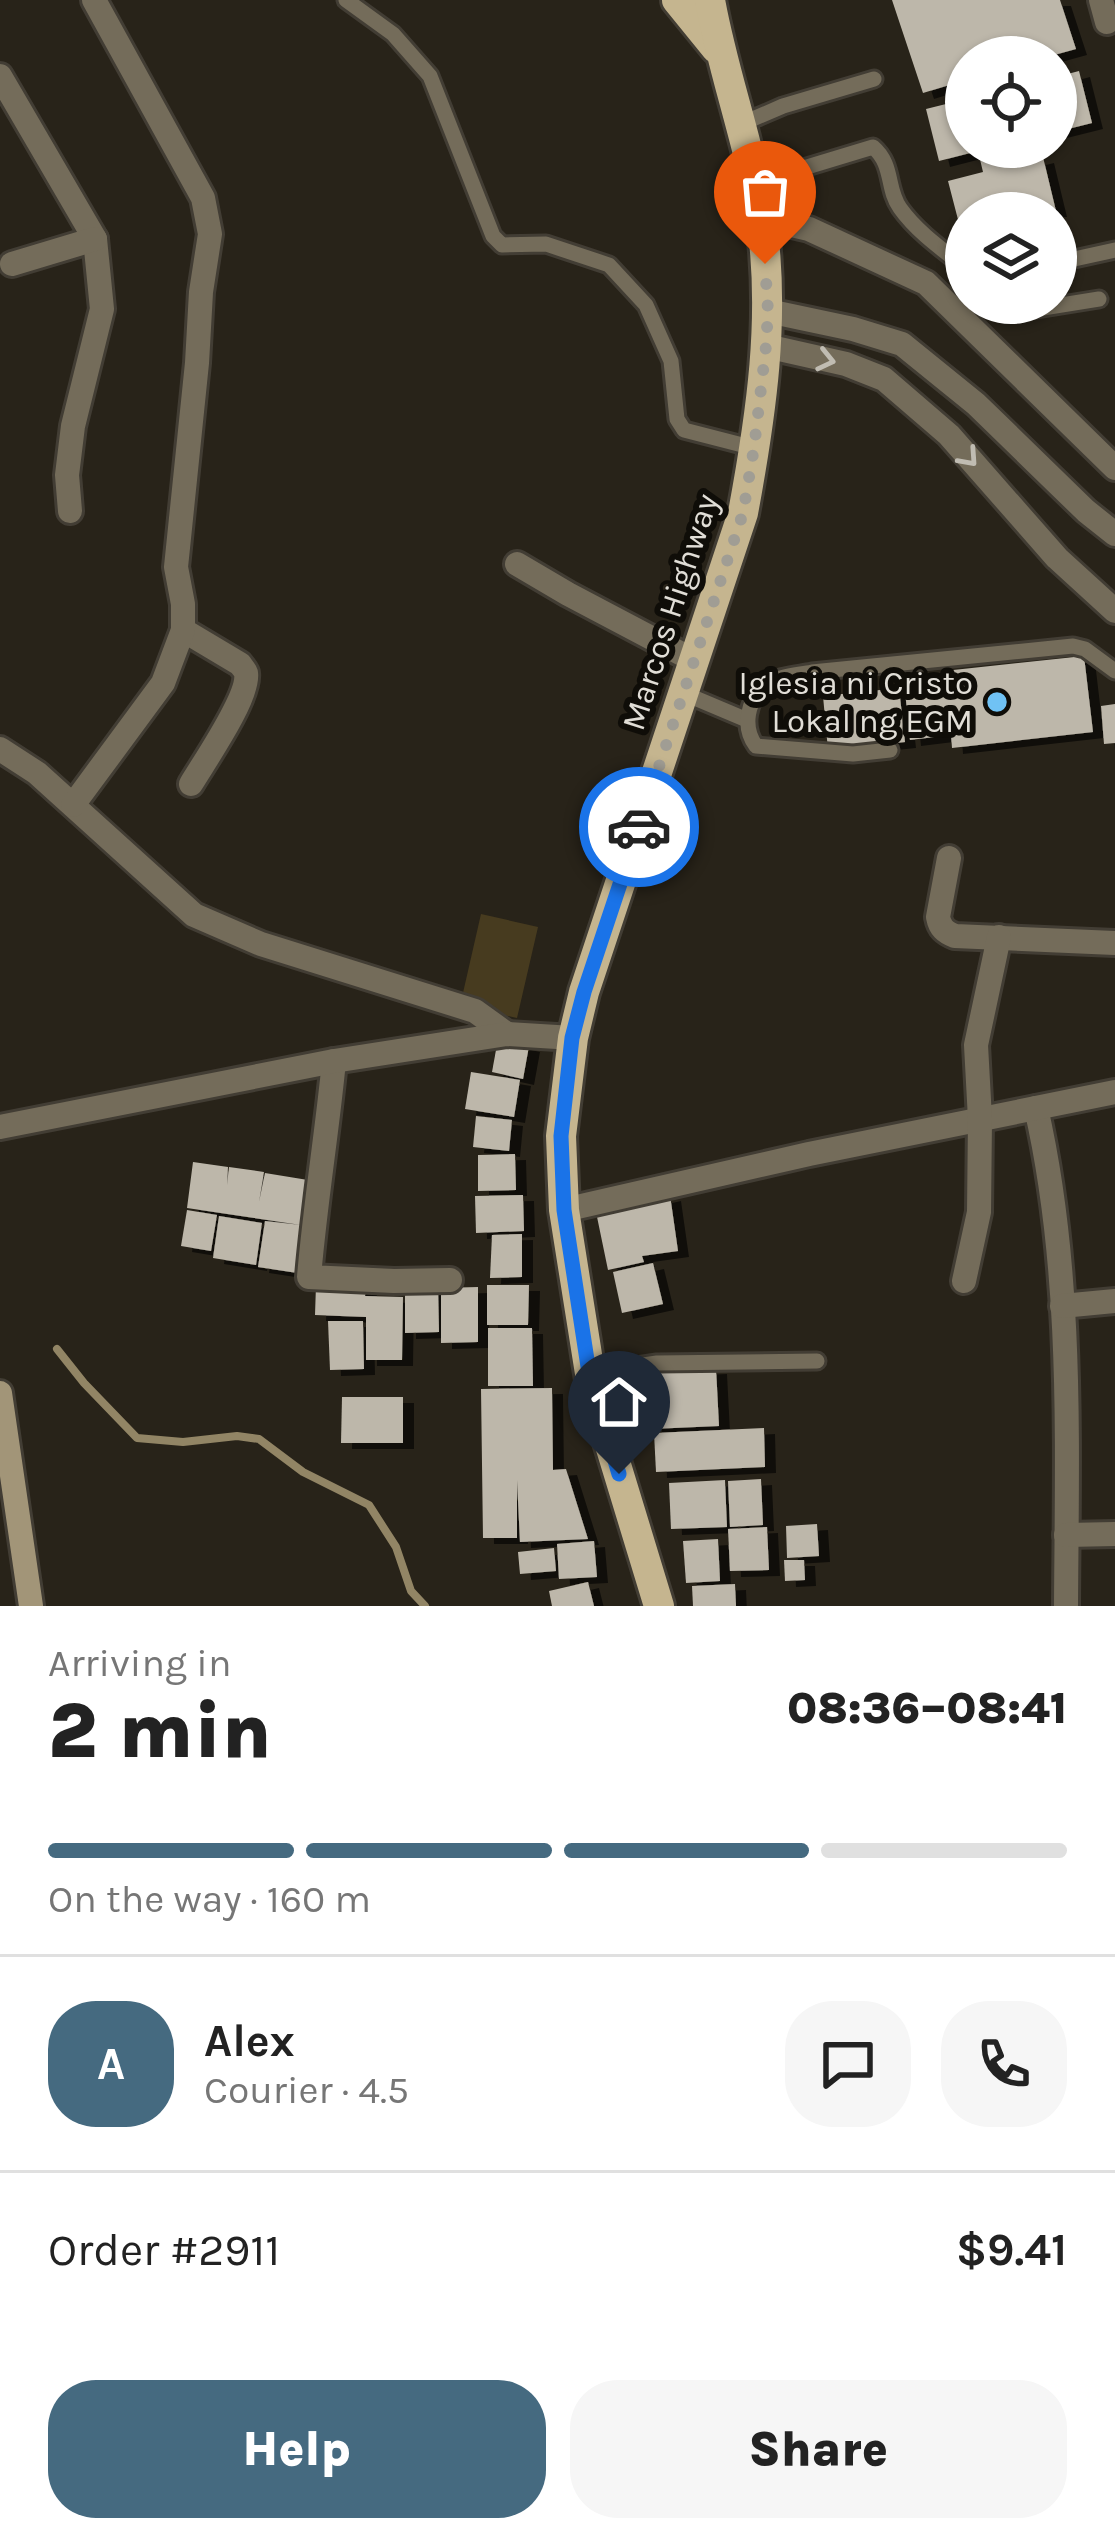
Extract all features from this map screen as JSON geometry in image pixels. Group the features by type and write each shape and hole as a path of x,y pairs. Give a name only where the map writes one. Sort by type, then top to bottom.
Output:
{"main road":[{"name":"Marcos Highway","path":"676,0 719,53"},
{"name":"Marcos Highway","path":"659,1606 589,1373 564,1210 561,1136 572,1038 584,992 743,513 754,448 768,311 761,218 710,0"}],"street":[{"path":"74,805 163,683 183,630 176,567 210,234 203,198 94,0"},
{"path":"0,76 95,239 102,309 73,425 67,475 70,511"},
{"path":"761,218 809,229 926,283 1115,468"},
{"path":"11,264 95,239"},
{"path":"768,311 902,344 976,404 1086,512 1115,534"},
{"path":"766,346 846,364 884,379 949,435 1058,558 1115,611"},
{"path":"517,564 694,661"},
{"path":"183,630 240,664 245,673 235,711 191,784"},
{"path":"0,749 37,773 194,915 262,944 475,1011 506,1034"},
{"path":"949,859 938,917 940,925 955,936 1115,943"},
{"path":"964,1281 979,1212 976,1045 999,937"},
{"path":"0,1127 334,1061 506,1034 572,1038"},
{"path":"334,1061 308,1277 451,1280"},
{"path":"564,1210 1115,1092"},
{"path":"1036,1108 1050,1172 1065,1337 1066,1606"},
{"path":"1062,1306 1115,1301"},
{"path":"0,1393 31,1606"},
{"path":"1066,1535 1115,1534"}],"lane":[{"path":"346,0 393,34 430,76 493,236 502,245 546,244 609,265 646,305 671,361 676,419 684,430 754,448"},
{"path":"739,125 783,106 874,79"},
{"path":"754,183 874,147 885,158 897,204 945,251"},
{"path":"1077,258 1115,250"},
{"path":"1077,303 1099,299"},
{"path":"890,750 853,754 756,746 748,736 748,709 765,686 812,672 1073,646 1115,671"},
{"path":"683,693 747,720"},
{"path":"589,1373 657,1364 817,1361"}],"shaded area":[{"path":"481,914 538,927 517,1018 460,1006"}],"building":[{"path":"892,0 1060,0 1072,36 945,36 945,86 923,93"},
{"path":"1077,72 1092,123 1077,127"},
{"path":"945,104 945,159 939,161 926,109"},
{"path":"982,168 1046,168 1051,192 951,192 948,181 983,172"},
{"name":"Iglesia ni Cristo Lokal ng EGM","path":"1084,656 1093,732 952,748 951,735 910,740 905,691 946,687 944,671"},
{"path":"899,688 905,742 828,750 823,696"},
{"path":"1115,704 1115,743 1104,744 1101,706"},
{"path":"498,1039 529,1046 523,1079 492,1072"},
{"path":"471,1072 520,1080 514,1117 465,1109"},
{"path":"476,1116 512,1120 509,1151 473,1147"},
{"path":"515,1154 516,1190 478,1191 478,1155"},
{"path":"193,1162 228,1167 227,1185 229,1167 264,1172 259,1202 265,1173 314,1181 304,1274 258,1267 265,1221 301,1225 187,1208"},
{"path":"523,1195 524,1231 476,1233 475,1196"},
{"path":"670,1195 678,1251 642,1256 644,1262 608,1270 596,1212"},
{"path":"187,1210 217,1215 211,1251 181,1246"},
{"path":"219,1216 262,1223 256,1265 213,1258"},
{"path":"522,1234 522,1277 490,1278 492,1235"},
{"path":"653,1263 663,1304 622,1313 613,1272"},
{"path":"438,1284 439,1332 405,1333 405,1285"},
{"path":"316,1285 366,1288 365,1296 403,1297 402,1360 366,1360 366,1317 315,1315"},
{"path":"487,1285 529,1285 528,1325 487,1325"},
{"path":"478,1287 478,1342 441,1343 441,1288"},
{"path":"328,1321 363,1321 364,1369 330,1370"},
{"path":"488,1328 532,1328 533,1386 488,1386"},
{"path":"716,1368 719,1426 651,1429 648,1371"},
{"path":"552,1388 553,1470 566,1469 588,1539 520,1542 517,1480 517,1538 483,1538 481,1389"},
{"path":"342,1397 403,1397 403,1443 341,1443"},
{"path":"764,1428 765,1467 656,1472 654,1433"},
{"path":"761,1479 763,1525 730,1527 728,1481"},
{"path":"725,1480 727,1527 671,1529 669,1483"},
{"path":"817,1524 819,1556 787,1558 786,1526"},
{"path":"767,1527 769,1570 730,1571 728,1529"},
{"path":"718,1539 720,1581 686,1583 683,1541"},
{"path":"594,1541 597,1577 559,1579 557,1544"},
{"path":"554,1548 556,1571 520,1574 518,1552"},
{"path":"784,1560 804,1560 805,1580 785,1581"},
{"path":"588,1582 594,1606 552,1606 549,1591"},
{"path":"735,1584 736,1606 693,1606 692,1586"}],"waterway":[{"path":"57,1349 137,1438 183,1442 237,1436 259,1439 303,1472 369,1505 396,1547 411,1591 425,1606"}],"way so far":[{"path":"639,827 743,513 766,346 765,264"}],"place":[{"name":"Iglesia ni Cristo Lokal ng EGM","path":"997,702"}],"route":[{"path":"619,1474 589,1373 564,1210 561,1136 572,1038 639,827"}]}
